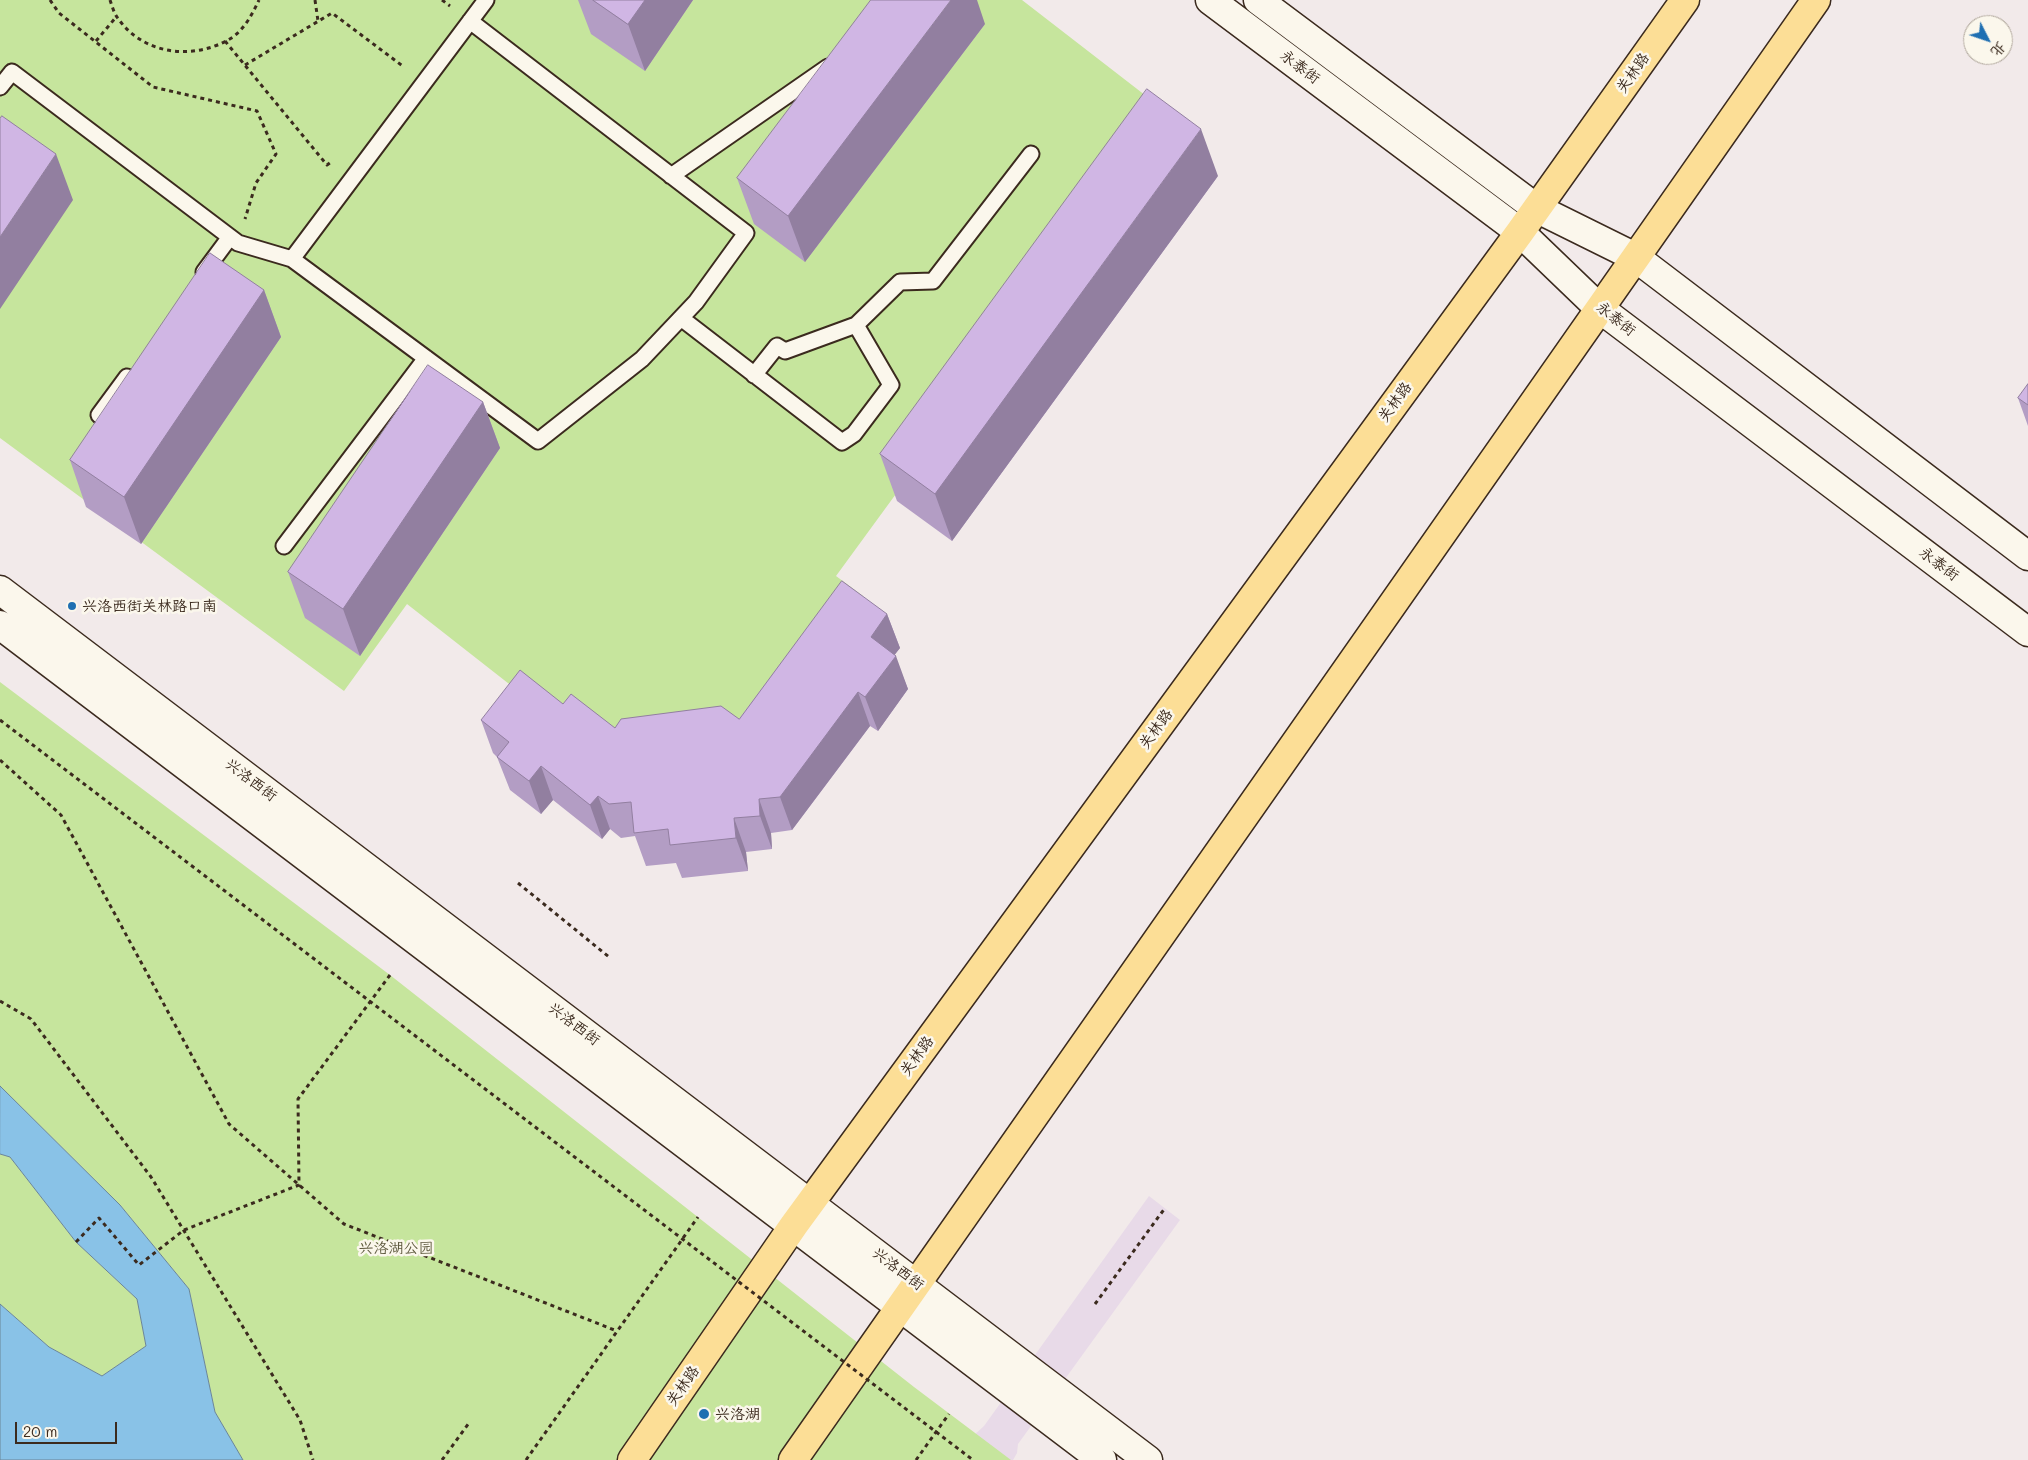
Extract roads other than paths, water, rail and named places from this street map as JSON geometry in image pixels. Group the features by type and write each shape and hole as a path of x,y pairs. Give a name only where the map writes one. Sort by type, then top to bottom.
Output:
{"main road":[{"name":"关林路","path":"632,1460 810,1202 1520,232 1685,0"},
{"path":"794,1460 1816,0"}],"street":[{"name":"永泰街","path":"1210,0 1520,232 1599,308 2028,632"},
{"name":"永泰街","path":"1258,0 1536,208 1635,257 2028,556"},
{"name":"兴洛西街","path":"0,590 1148,1460"},
{"name":"兴洛西街","path":"0,625 1102,1460"}],"lane":[{"path":"292,259 486,0"},
{"path":"0,87 12,72 234,240 292,259 538,441 642,359 696,302 746,233 470,22"},
{"path":"671,176 836,62 842,54"},
{"path":"754,375 778,346 785,351 856,325 900,282 933,281 1031,154"},
{"path":"196,283 234,240"},
{"path":"680,318 842,442 854,434 891,384 856,325"},
{"path":"284,546 426,358"},
{"path":"99,415 133,368"}],"water":[{"path":"0,1086 120,1205 189,1289 215,1412 243,1460 0,1460 0,1304 49,1347 102,1376 146,1346 137,1299 76,1242 10,1157 0,1154"}],"place":[{"name":"兴洛西街关林路口南","path":"72,606"},
{"name":"兴洛湖","path":"704,1414"}],"park label":[{"name":"兴洛湖公园","path":"396,1248"}]}
